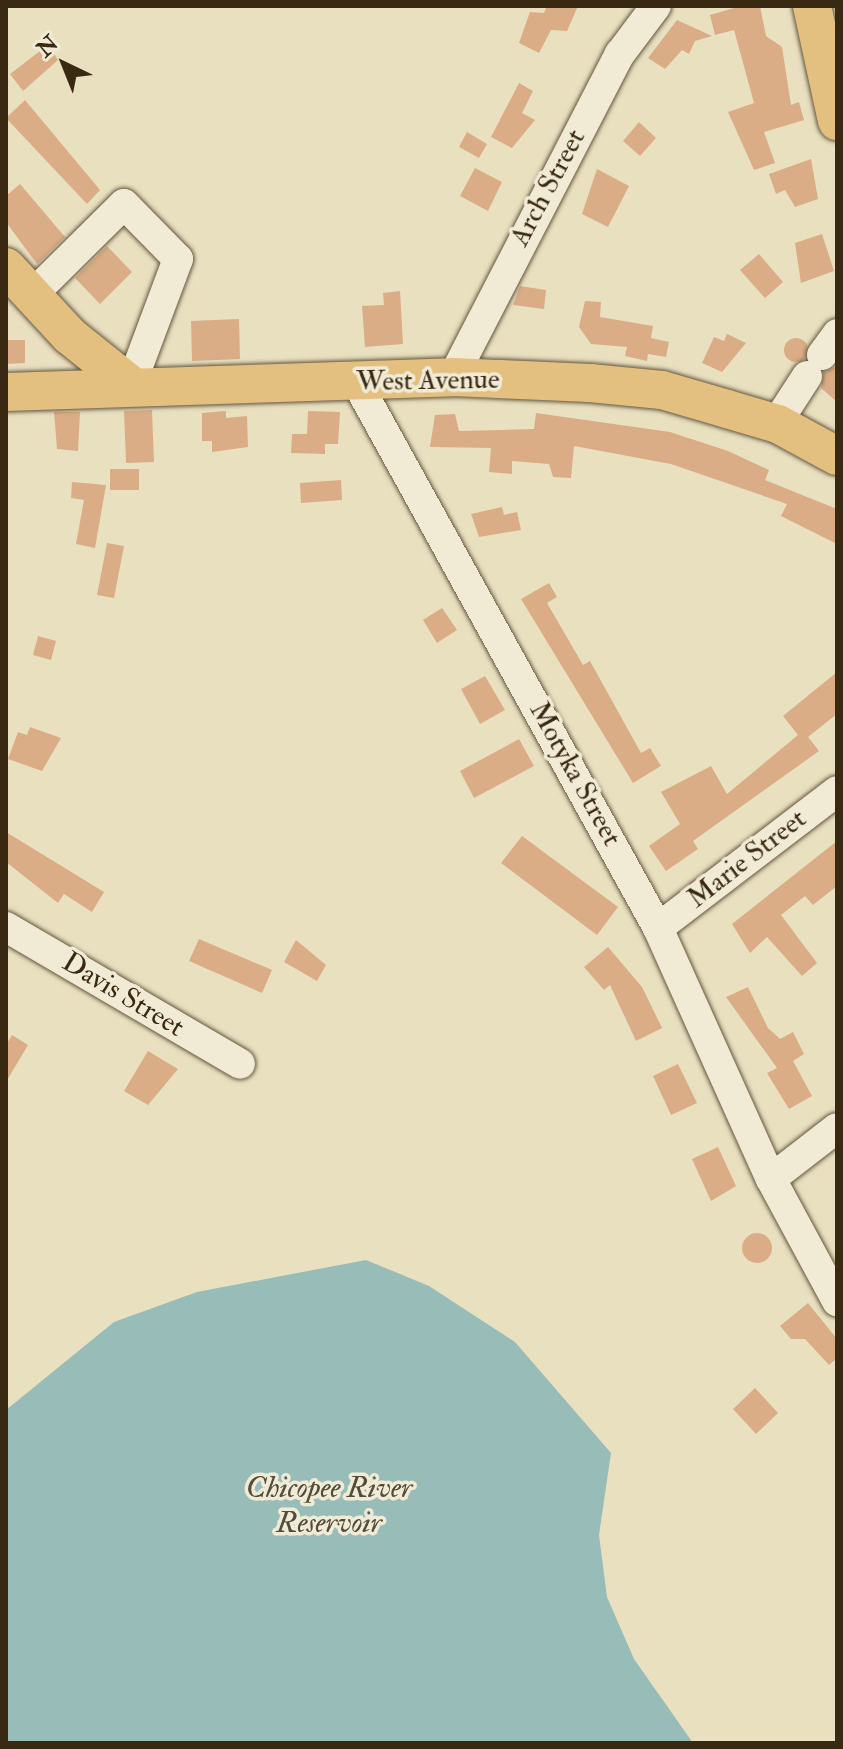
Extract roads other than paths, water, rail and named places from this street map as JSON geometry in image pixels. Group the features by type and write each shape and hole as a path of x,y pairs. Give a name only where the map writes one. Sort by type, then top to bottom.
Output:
{"main road":[{"path":"812,6 837,121"},
{"path":"6,267 32,295 131,385"},
{"name":"West Avenue","path":"6,392 131,385 453,377 662,390 776,424 837,456"}],"street":[{"name":"Arch Street","path":"453,377 620,54 656,6"},
{"path":"32,295 124,204 178,259 131,385"},
{"path":"776,424 822,355"},
{"name":"Motyka Street","path":"356,381 658,928 771,1179 837,1301"},
{"name":"Marie Street","path":"658,928 837,791"},
{"name":"Davis Street","path":"6,927 240,1064"},
{"path":"771,1179 837,1128"}],"water":[{"name":"Chicopee River Reservoir","path":"366,1260 429,1286 515,1342 611,1453 599,1535 607,1597 634,1659 693,1743 6,1743 6,1410 114,1322 197,1292"}]}
